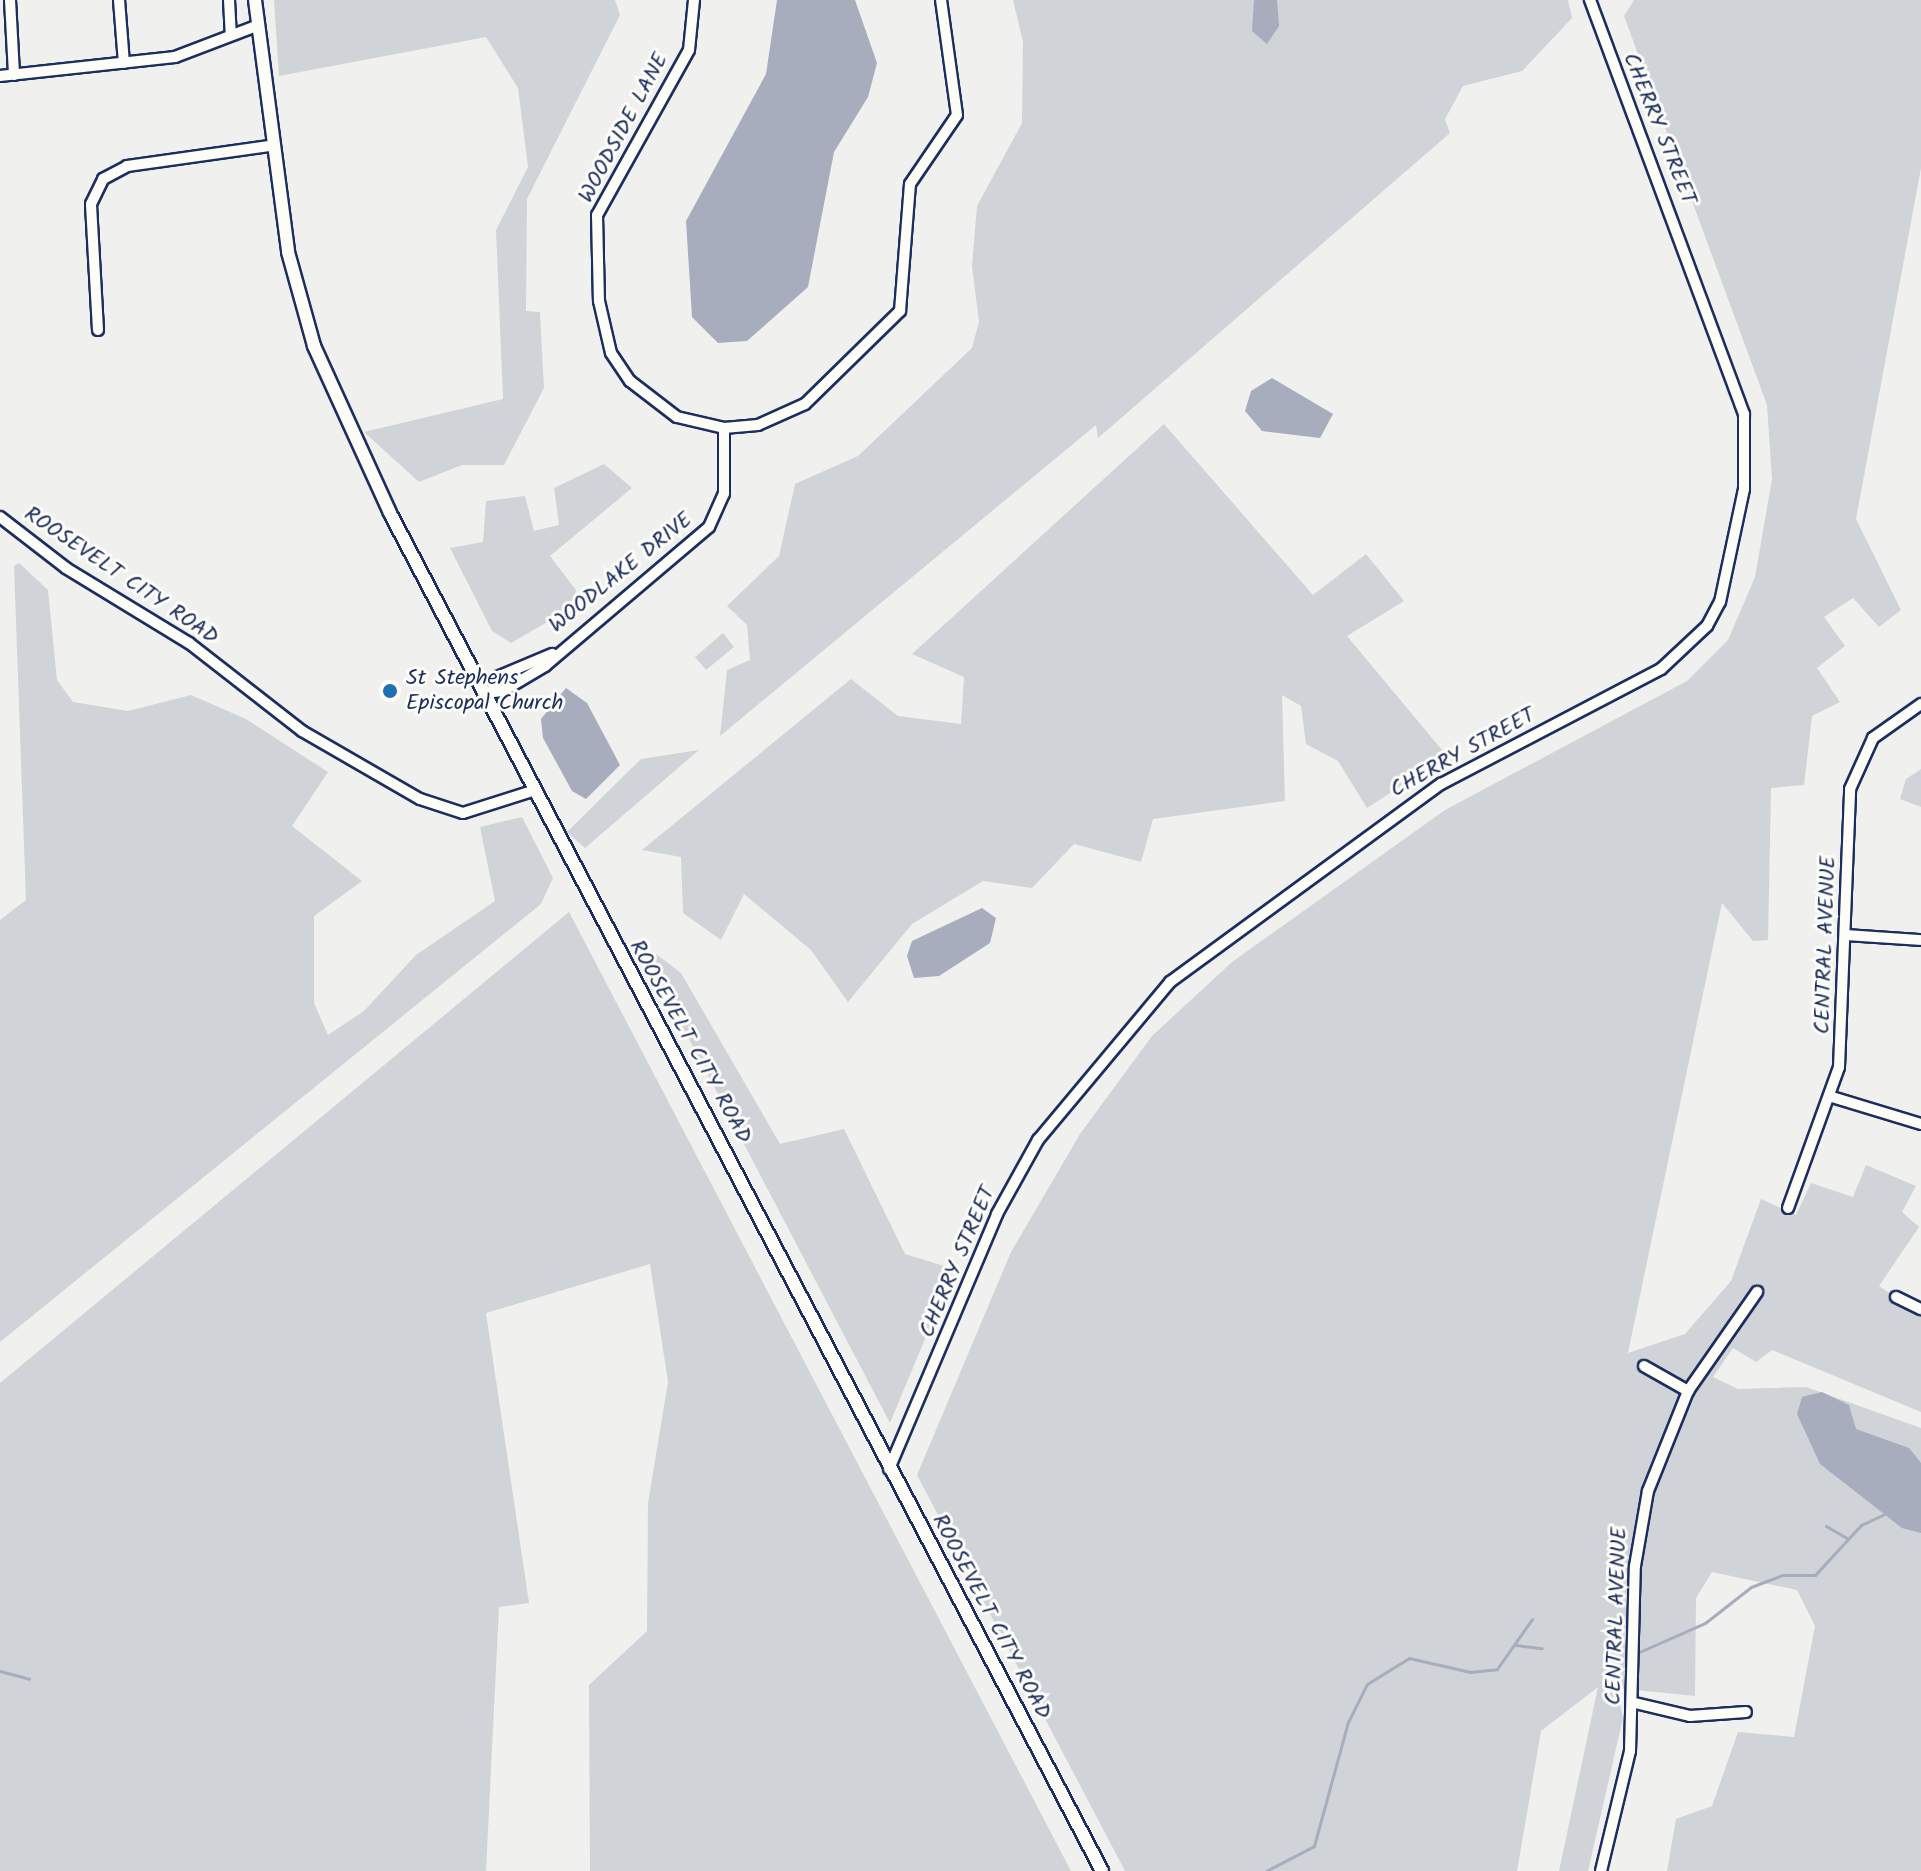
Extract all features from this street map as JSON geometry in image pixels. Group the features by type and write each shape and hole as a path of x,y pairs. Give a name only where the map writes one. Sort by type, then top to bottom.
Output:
{"main road":[{"path":"255,0 270,146 314,346 390,513 489,691 535,790"},
{"name":"ROOSEVELT CITY ROAD","path":"535,790 1102,1871"}],"street":[{"path":"10,0 14,75"},
{"path":"119,0 124,63"},
{"path":"229,0 231,35"},
{"name":"WOODSIDE LANE","path":"694,0 689,50 597,215 599,301 611,353 630,381 677,417 724,428 758,425 805,404 900,311 910,184 957,115 941,0"},
{"name":"CHERRY STREET","path":"889,1469 1018,1177 1103,1055 1160,993 1386,820 1661,669 1707,626 1720,602 1744,489 1744,414 1590,0"},
{"path":"0,76 175,57 256,26"},
{"path":"98,330 91,204 103,179 127,166 270,146"},
{"name":"WOODLAKE DRIVE","path":"489,691 530,677 552,654 709,527 724,494 724,428"},
{"name":"ROOSEVELT CITY ROAD","path":"0,517 66,568 189,643 292,724 420,799 463,813 535,790"},
{"name":"CENTRAL AVENUE","path":"1788,1208 1832,1097 1844,1026 1848,814 1858,764 1873,738 1921,704"},
{"path":"1847,935 1921,940"},
{"path":"1832,1097 1921,1124"},
{"name":"CENTRAL AVENUE","path":"1601,1871 1635,1703 1637,1532 1688,1391 1757,1292"},
{"path":"1896,1297 1921,1309"},
{"path":"1644,1366 1688,1391"},
{"path":"1635,1703 1690,1716 1746,1712"}],"shaded area":[{"path":"274,0 615,0 620,15 527,199 526,311 540,312 544,388 504,465 462,465 419,482 364,432 503,399 496,230 528,167 518,88 486,37 279,76"},
{"path":"1013,0 1568,0 1572,18 1522,71 1463,86 1445,119 1450,133 1098,438 1096,425 720,736 727,670 750,660 747,625 727,606 779,556 795,484 858,456 972,348 979,322 972,266 977,206 1022,123 1023,42"},
{"path":"1634,0 1921,0 1921,168 1856,519 1901,610 1879,627 1853,598 1824,617 1845,646 1817,668 1840,702 1812,716 1804,785 1771,788 1768,940 1753,941 1722,903 1628,1353 1685,1334 1731,1281 1761,1199 1796,1215 1811,1183 1853,1197 1866,1165 1916,1186 1902,1212 1919,1227 1879,1286 1921,1314 1921,1412 1772,1350 1756,1362 1733,1348 1713,1377 1738,1389 1806,1387 1921,1428 1921,1871 1667,1871 1676,1819 1712,1806 1738,1732 1794,1737 1815,1626 1797,1590 1712,1572 1696,1598 1695,1696 1616,1688 1623,1718 1588,1871 1559,1871 1598,1687 1541,1731 1517,1871 1125,1871 917,1475 1011,1252 1080,1134 1152,1036 1232,962 1445,810 1687,681 1728,640 1755,577 1772,479 1767,405 1624,16"},
{"path":"1164,424 1313,595 1366,554 1404,601 1347,636 1447,756 1367,808 1338,761 1306,744 1301,706 1282,695 1285,801 1153,819 1141,862 1074,844 1032,888 983,881 912,924 848,1002 811,950 744,894 721,940 683,913 681,857 642,850 851,679 898,716 961,724 964,677 912,654"},
{"path":"604,464 632,488 550,556 576,590 573,607 511,643 492,631 450,548 483,542 486,501 525,496 534,531 559,525 554,488"},
{"path":"19,563 48,590 57,680 73,702 128,711 191,695 246,719 328,772 292,826 362,881 314,916 314,1003 328,1035 364,1011 416,955 495,901 480,827 522,817 553,878 541,904 0,1342 0,920 26,900 14,566"},
{"path":"723,633 734,647 706,670 695,657"},
{"path":"699,750 585,848 567,832 641,759"},
{"path":"1921,769 1921,807 1900,799 1906,779"},
{"path":"569,912 1071,1871 590,1871 589,1685 647,1631 648,1503 668,1382 650,1264 486,1313 529,1603 499,1607 486,1871 0,1871 0,1383"},
{"path":"656,954 681,973 780,1144 844,1129 905,1254 954,1269 890,1423 646,957"}],"water":[{"path":"777,0 855,0 877,63 868,97 834,152 808,287 747,341 718,343 692,317 686,221 766,74"},
{"path":"1254,0 1277,0 1279,26 1267,44 1252,31"},
{"path":"1272,378 1333,414 1320,438 1262,431 1245,411 1251,391"},
{"path":"566,688 587,703 620,765 586,799 572,791 543,738 541,719"},
{"path":"982,908 996,918 990,943 939,976 914,978 907,956 912,941"},
{"path":"1822,1392 1849,1405 1856,1429 1909,1448 1921,1463 1921,1533 1902,1528 1820,1464 1797,1414 1802,1397"}],"waterway":[{"path":"1637,1653 1705,1623 1751,1587 1782,1575 1815,1575 1861,1525 1887,1513"},
{"path":"1826,1526 1847,1538"},
{"path":"1266,1871 1314,1846 1348,1722 1367,1684 1409,1658 1470,1672 1497,1669 1532,1619"},
{"path":"1516,1645 1542,1648"},
{"path":"0,1671 29,1679"}],"place":[{"name":"St Stephens Episcopal Church","path":"390,691"}]}
